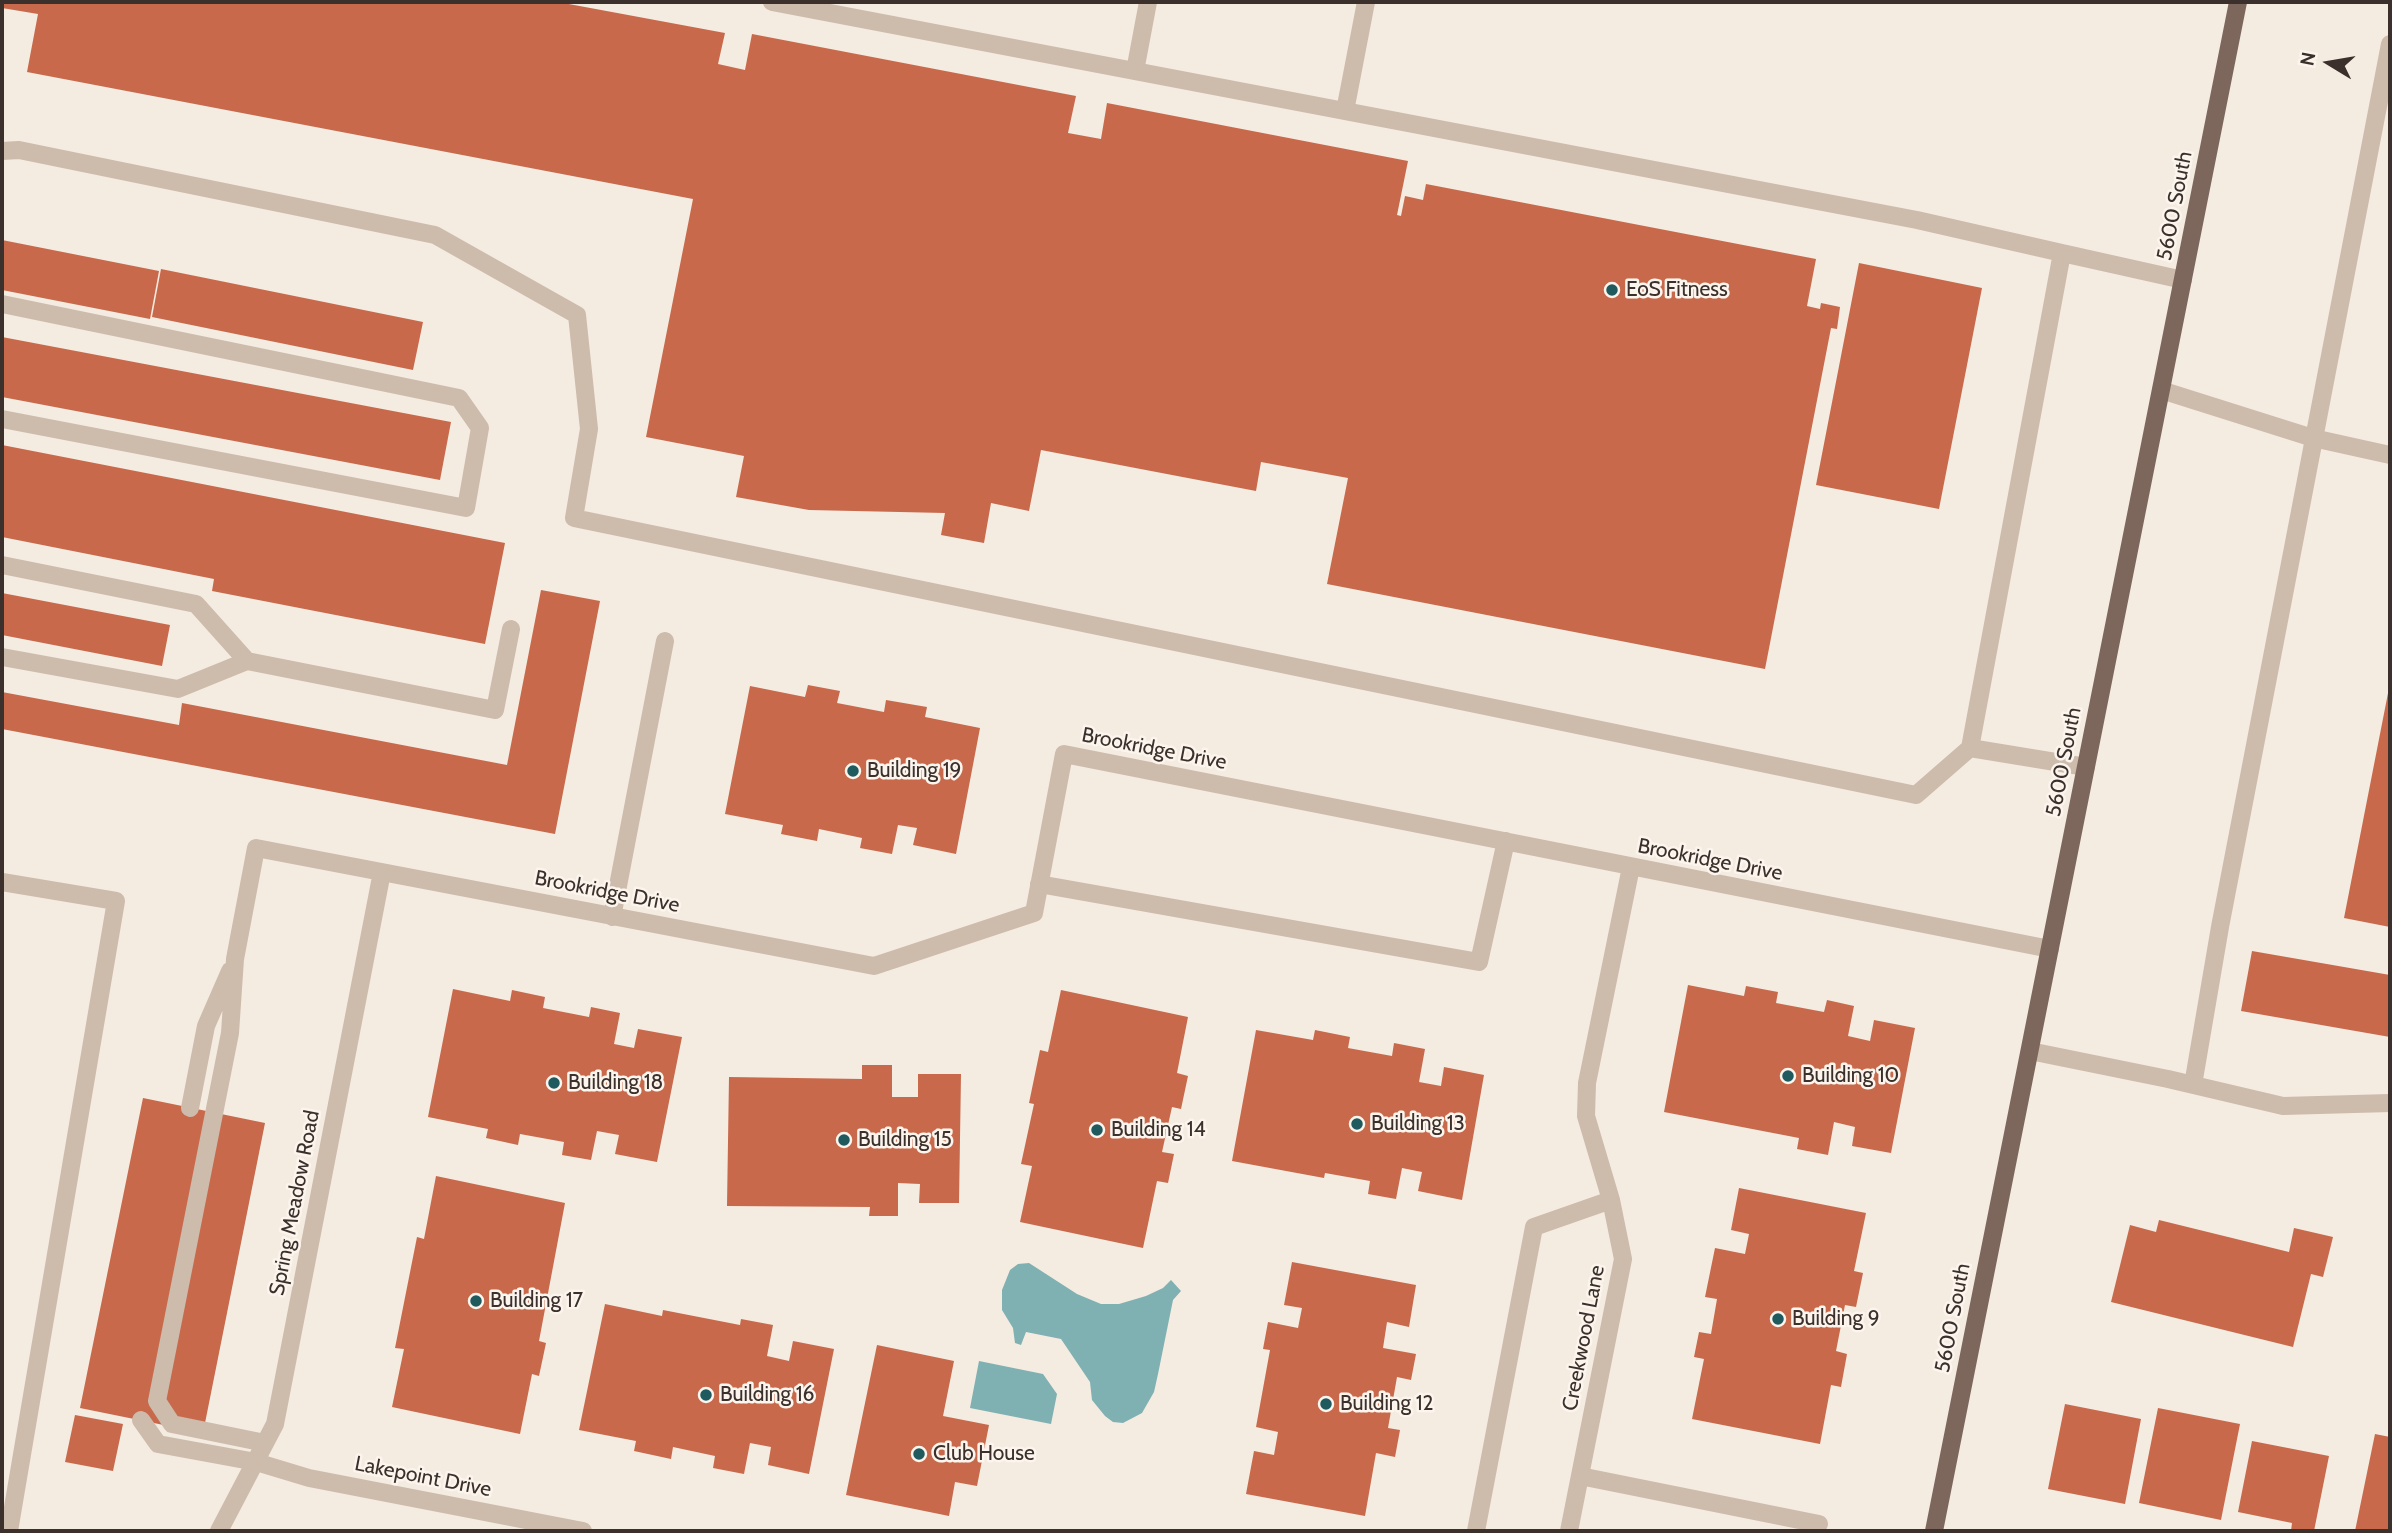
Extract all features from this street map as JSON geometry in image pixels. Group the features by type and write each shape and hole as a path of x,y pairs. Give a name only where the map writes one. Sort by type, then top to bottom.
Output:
{"main road":[{"name":"5600 South","path":"1934,1531 2238,2"}],"street":[{"path":"774,2 1917,220 2183,281"},
{"path":"1135,71 1148,2"},
{"path":"1345,111 1366,2"},
{"path":"2193,1085 2220,927 2390,44"},
{"path":"2,151 19,150 435,234 577,315 589,429 574,518 1916,795 1970,748 2062,253"},
{"path":"2,304 459,398 480,428 466,508 2,419"},
{"path":"2161,390 2313,438 2390,455"},
{"path":"2,565 196,604 247,661"},
{"path":"2,657 178,689 247,661 495,710 511,629"},
{"path":"612,917 665,641"},
{"path":"1970,748 2087,767"},
{"name":"Brookridge Drive","path":"235,959 256,848 874,967 1034,913 1064,754 2050,949"},
{"path":"1039,884 1479,962 1506,841"},
{"name":"Creekwood Lane","path":"1569,1531 1623,1259 1611,1200 1586,1116 1587,1083 1631,867"},
{"name":"Spring Meadow Road","path":"219,1531 275,1424 382,873"},
{"path":"2,881 116,901 9,1531"},
{"path":"190,1108 206,1026 235,959"},
{"path":"235,959 230,1033 157,1401 172,1424 265,1443"},
{"path":"2030,1051 2283,1106 2390,1104"},
{"path":"1476,1531 1534,1227 1611,1200"},
{"name":"Lakepoint Drive","path":"141,1420 158,1444 256,1462 309,1478 527,1526 583,1531"},
{"path":"1580,1476 1819,1524"}],"water":[{"path":"1029,1263 1077,1294 1101,1304 1119,1304 1146,1296 1163,1288 1171,1280 1181,1291 1173,1300 1154,1392 1142,1413 1123,1423 1113,1422 1105,1416 1092,1400 1090,1382 1061,1339 1026,1332 1021,1345 1015,1343 1013,1328 1002,1310 1002,1290 1010,1270 1018,1264"},
{"path":"979,1361 1043,1374 1057,1394 1051,1424 970,1408"}],"building":[{"path":"2,2 558,2 725,33 718,64 745,70 752,34 1076,96 1068,133 1101,139 1107,103 1408,161 1397,215 1401,216 1405,196 1423,200 1426,184 1816,259 1807,306 1820,309 1821,303 1840,307 1837,329 1831,328 1765,669 1327,584 1348,478 1261,462 1256,491 1041,450 1029,511 991,503 984,543 941,535 945,513 809,510 736,497 744,456 646,437 693,199 27,72 38,14 2,8"},
{"path":"2,240 159,271 150,319 2,290"},
{"path":"1859,263 1982,288 1939,509 1816,485"},
{"path":"161,269 423,322 413,370 152,317"},
{"path":"2,337 451,422 440,480 2,397"},
{"path":"2,445 505,543 485,644 212,591 214,579 2,537"},
{"path":"541,590 600,601 555,834 2,729 2,692 179,725 182,703 507,765"},
{"path":"2,593 170,625 162,666 2,635"},
{"name":"Building 19","path":"808,685 840,691 837,703 884,712 886,700 927,707 925,717 980,728 956,854 913,845 917,828 898,825 892,854 860,848 862,838 819,829 817,841 781,834 783,825 725,814 750,686 805,697"},
{"path":"2390,689 2390,927 2344,918"},
{"path":"2252,951 2390,975 2390,1037 2241,1011"},
{"name":"Building 10","path":"1688,985 1744,996 1746,986 1778,992 1776,1003 1824,1012 1827,1000 1854,1006 1848,1036 1870,1041 1874,1020 1915,1028 1891,1153 1852,1146 1855,1127 1834,1122 1828,1155 1797,1149 1799,1138 1664,1112"},
{"name":"Building 18","path":"453,989 510,1001 512,990 545,997 543,1008 589,1017 591,1007 620,1013 614,1044 634,1048 638,1029 682,1037 657,1162 615,1154 619,1135 597,1131 591,1160 562,1155 564,1142 520,1134 518,1145 486,1138 488,1129 428,1117"},
{"name":"Building 14","path":"1061,990 1188,1017 1177,1073 1188,1076 1181,1109 1172,1107 1162,1152 1174,1154 1168,1183 1157,1181 1143,1248 1020,1222 1032,1166 1021,1164 1034,1104 1029,1103 1040,1050 1048,1052"},
{"name":"Building 13","path":"1256,1030 1313,1040 1315,1030 1350,1037 1348,1048 1392,1056 1394,1043 1425,1049 1419,1082 1441,1086 1444,1067 1484,1075 1462,1200 1418,1191 1422,1172 1402,1168 1396,1199 1368,1194 1370,1181 1325,1173 1324,1178 1232,1161"},
{"name":"Building 15","path":"862,1065 892,1065 892,1097 918,1097 918,1074 961,1074 959,1203 919,1203 920,1184 898,1183 898,1216 869,1216 870,1207 727,1206 729,1077 862,1079"},
{"path":"143,1098 265,1123 203,1433 80,1408"},
{"name":"Building 17","path":"436,1176 565,1203 539,1341 546,1343 539,1376 532,1374 520,1434 392,1407 404,1349 395,1348 417,1237 424,1239"},
{"name":"Building 9","path":"1739,1188 1866,1213 1854,1271 1863,1273 1856,1307 1845,1305 1836,1351 1847,1354 1841,1387 1831,1385 1820,1444 1692,1419 1704,1359 1694,1357 1699,1332 1711,1334 1717,1299 1705,1297 1715,1248 1745,1254 1749,1234 1731,1230"},
{"path":"2159,1220 2289,1252 2294,1228 2333,1237 2323,1277 2311,1274 2293,1347 2111,1302 2130,1225 2156,1232"},
{"name":"Building 12","path":"1292,1262 1416,1285 1409,1327 1387,1322 1383,1348 1416,1354 1411,1380 1397,1377 1388,1428 1400,1430 1395,1457 1376,1453 1365,1516 1246,1494 1254,1451 1274,1455 1278,1432 1256,1427 1270,1350 1263,1349 1268,1322 1298,1328 1302,1308 1284,1305"},
{"name":"Building 16","path":"605,1304 662,1316 663,1310 740,1325 741,1319 773,1325 767,1356 789,1361 793,1341 834,1349 809,1474 768,1465 771,1447 750,1443 744,1474 713,1468 715,1456 673,1447 671,1459 634,1451 636,1441 579,1430"},
{"name":"Club House","path":"877,1345 954,1361 943,1416 989,1425 977,1486 955,1482 949,1516 846,1495"},
{"path":"2065,1404 2141,1419 2125,1504 2048,1489"},
{"path":"2158,1408 2240,1424 2221,1520 2139,1503"},
{"path":"75,1415 123,1424 113,1471 65,1462"},
{"path":"2375,1434 2390,1437 2390,1531 2355,1531"},
{"path":"2252,1441 2329,1456 2314,1531 2291,1531 2292,1523 2238,1512"}],"place":[{"name":"EoS Fitness","path":"1612,290"},
{"name":"Building 19","path":"853,771"},
{"name":"Building 10","path":"1788,1076"},
{"name":"Building 18","path":"554,1083"},
{"name":"Building 13","path":"1357,1124"},
{"name":"Building 14","path":"1097,1130"},
{"name":"Building 15","path":"844,1140"},
{"name":"Building 17","path":"476,1301"},
{"name":"Building 9","path":"1778,1319"},
{"name":"Building 16","path":"706,1395"},
{"name":"Building 12","path":"1326,1404"},
{"name":"Club House","path":"919,1454"}]}
